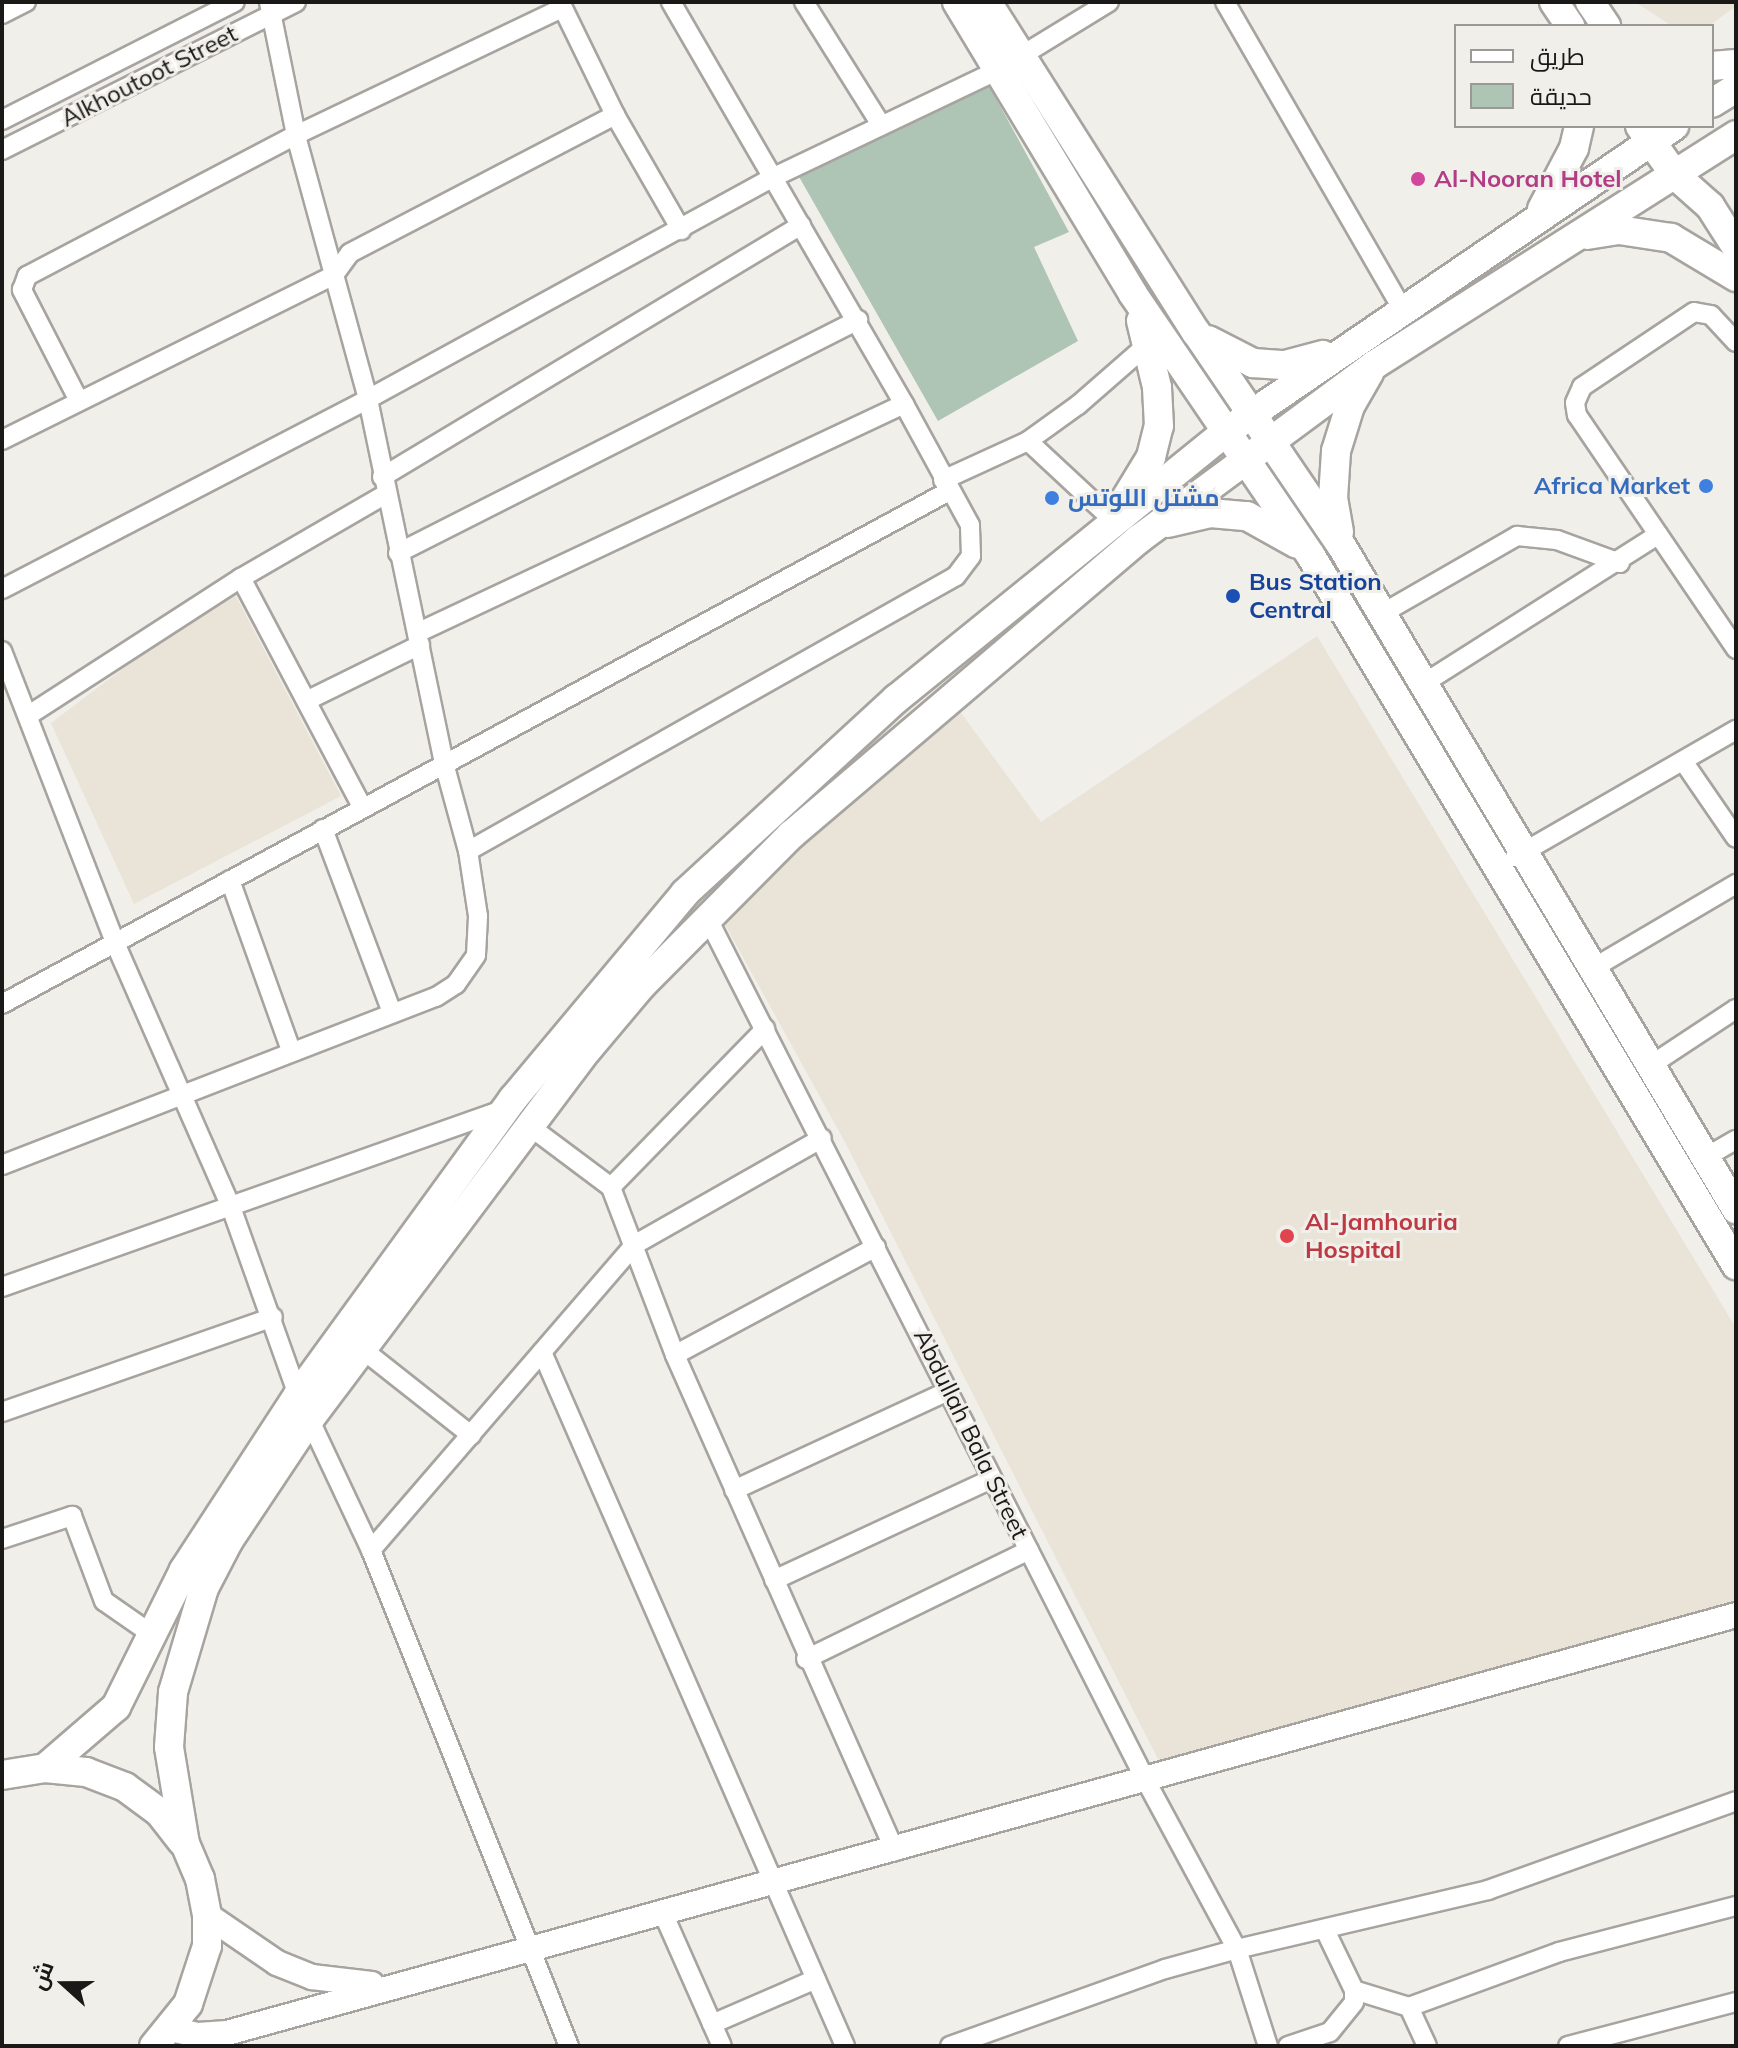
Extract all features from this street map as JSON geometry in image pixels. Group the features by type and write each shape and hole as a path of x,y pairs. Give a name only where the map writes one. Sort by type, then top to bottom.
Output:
{"main road":[{"path":"957,2 1008,62 1253,411 1341,545 1426,682 1736,1209"},
{"path":"987,2 1008,62 1133,294 1224,433 1246,457 1311,556 1736,1265"},
{"path":"1714,66 1736,64"},
{"path":"1714,102 1736,88"},
{"path":"1538,215 1574,148 1579,128"},
{"path":"162,2040 200,1976 207,1915 200,1879 185,1844 169,1747 173,1692 186,1636 229,1540 304,1408 362,1349 618,967 760,819 896,699 1106,526 1253,411 1661,130 1736,247"},
{"path":"45,1768 116,1707 184,1570 517,1117 707,917 791,835 1139,539 1246,457 1374,365 1736,135"},
{"path":"1578,236 1619,230 1671,238 1736,277"},
{"path":"1106,526 1151,457 1159,426 1148,344 1133,294"},
{"path":"1196,332 1253,363 1285,365 1347,348"},
{"path":"1341,545 1333,498 1336,451 1350,406 1374,365"},
{"path":"1139,539 1172,520 1210,513 1247,516 1271,526 1311,556"},
{"path":"2,1775 45,1768 86,1772 125,1787 159,1812 185,1844"}],"street":[{"path":"2,14 26,2"},
{"name":"Alkhoutoot Street","path":"2,120 235,2"},
{"name":"Alkhoutoot Street","path":"2,150 272,7 296,2"},
{"path":"468,851 956,576 971,556 973,540 904,404 671,2"},
{"path":"804,2 880,123"},
{"path":"2,589 368,399 774,177 1008,62 1109,2"},
{"path":"1225,2 1402,309"},
{"path":"78,399 22,290 27,276 296,135 561,5 615,115 681,230"},
{"path":"2,1165 392,1013 456,984 476,955 478,916 468,851 444,763 368,399 296,135 272,7"},
{"path":"2,440 78,399 334,275 350,253 615,115"},
{"path":"29,715 384,486 801,225"},
{"path":"1736,342 1711,315 1694,312 1577,395 1577,415 1736,649"},
{"path":"398,553 858,320"},
{"path":"2,1004 116,945 1028,441 1078,405 1148,344"},
{"path":"308,700 419,639 904,404"},
{"path":"1028,441 1106,526"},
{"path":"1426,682 1620,563 1658,535"},
{"path":"1383,613 1517,536 1557,540 1620,563"},
{"path":"241,578 363,808"},
{"path":"2,651 116,945 231,1207 304,1408 371,1550 569,2046"},
{"path":"1496,861 1528,854 1736,730"},
{"path":"1683,761 1736,838"},
{"path":"323,829 392,1013"},
{"path":"230,880 291,1050"},
{"path":"1595,967 1736,884"},
{"name":"Abdullah Bala Street","path":"707,917 822,1138 1146,1781 1237,1949 1268,2046"},
{"path":"1651,1065 1733,1017"},
{"path":"611,1187 765,1029"},
{"path":"2,1287 231,1207 517,1117 611,1187 675,1355 806,1659 895,1851"},
{"path":"371,1550 634,1245 822,1138"},
{"path":"1706,1157 1736,1140"},
{"path":"675,1355 876,1247"},
{"path":"2,1412 273,1317"},
{"path":"362,1349 471,1435"},
{"path":"542,1352 845,2046"},
{"path":"734,1490 950,1390"},
{"path":"774,1580 992,1479"},
{"path":"2,1539 72,1516 78,1522 104,1601 153,1635"},
{"path":"806,1659 1029,1550"},
{"path":"162,2040 227,2033 527,1947 776,1884 1736,1615"},
{"path":"950,2046 1165,1969 1488,1890 1736,1801"},
{"path":"1354,1990 1409,2007 1559,1952 1736,1906"},
{"path":"663,1913 722,2046"},
{"path":"207,1915 277,1963 312,1977 395,1984"},
{"path":"1288,2046 1330,2032 1350,2013 1354,1990 1325,1930"},
{"path":"712,2024 816,1979"},
{"path":"1568,2046 1736,2002"},
{"path":"1409,2007 1427,2046"}],"shaded area":[{"path":"1635,2 1736,2 1736,6 1712,24 1669,24"},
{"path":"231,587 341,796 134,904 51,723"},
{"name":"Al-Jamhouria Hospital","path":"1317,636 1736,1328 1736,1600 1160,1763 846,1144 722,919 793,847 956,706 1041,822"}],"green space":[{"path":"987,82 1069,232 1034,247 1078,341 938,421 798,175"}],"place":[{"name":"Al-Nooran Hotel","path":"1418,179"},
{"name":"Africa Market","path":"1706,486"},
{"name":"مشتل اللوتس","path":"1052,498"},
{"name":"Bus Station Central","path":"1233,596"},
{"name":"Al-Jamhouria Hospital","path":"1287,1236"}]}
